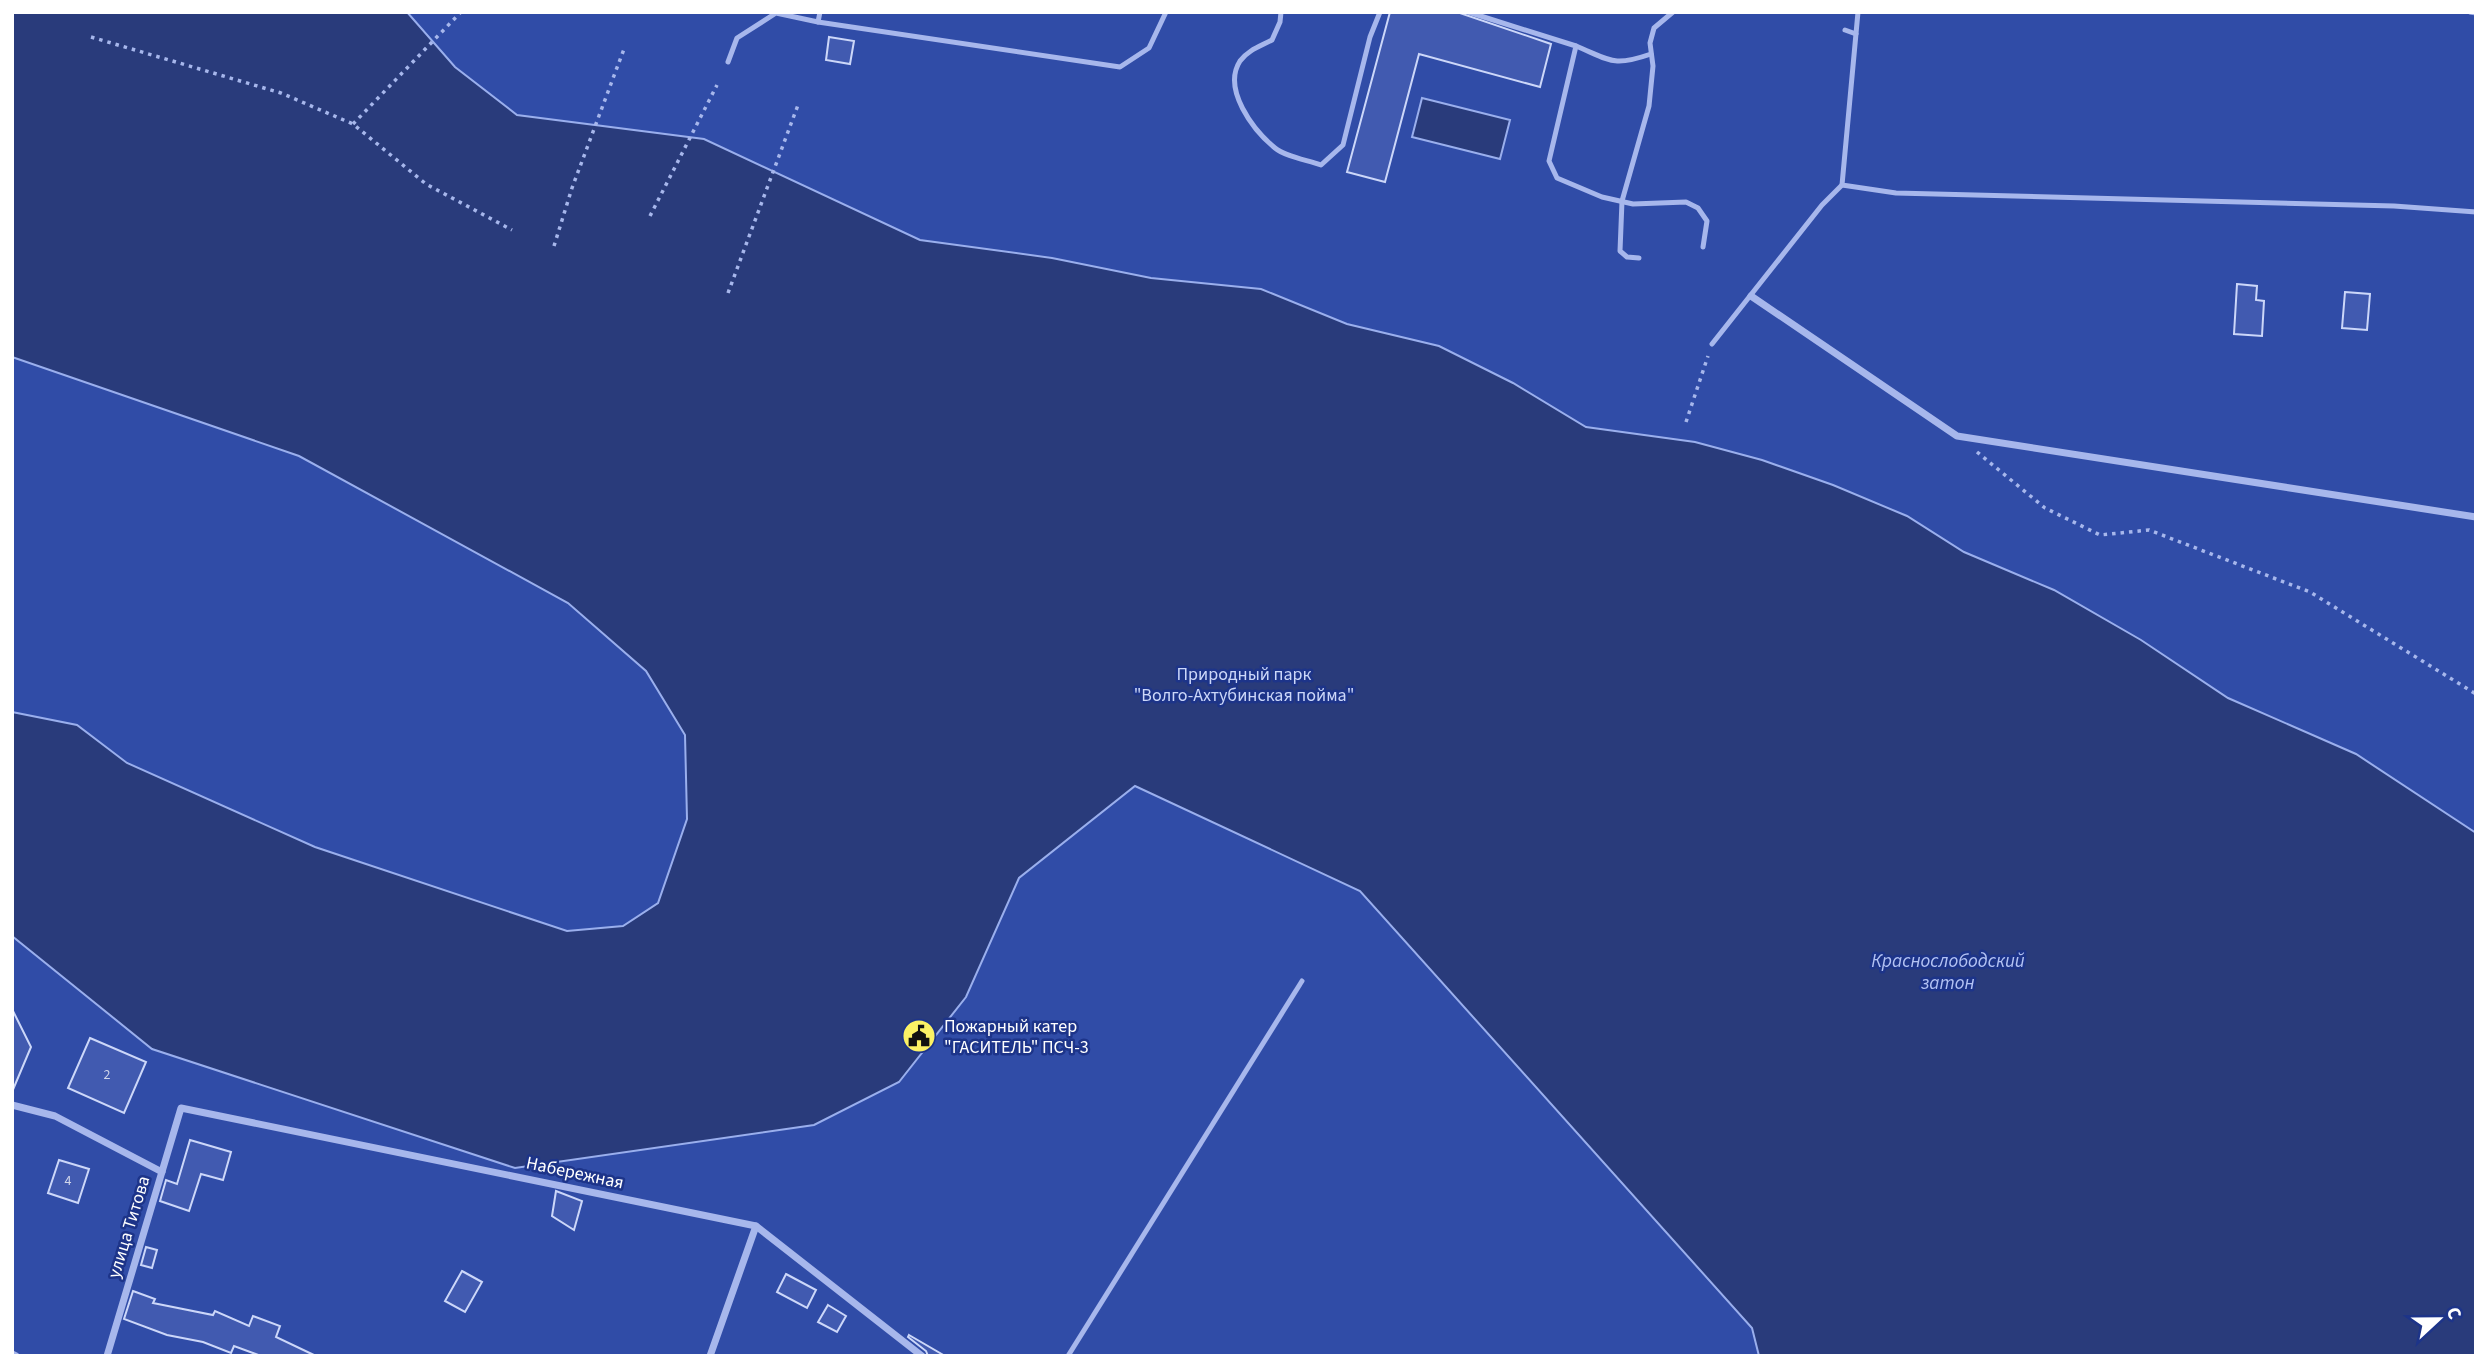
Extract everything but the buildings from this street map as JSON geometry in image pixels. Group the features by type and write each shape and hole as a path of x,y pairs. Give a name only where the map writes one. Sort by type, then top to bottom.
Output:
{"street":[{"path":"1751,296 1958,436 2476,517"},
{"path":"12,1105 55,1116 162,1172"},
{"name":"улица Титова","path":"107,1356 181,1108"},
{"name":"Набережная","path":"181,1108 756,1226 922,1356"},
{"path":"710,1356 756,1226"}],"lane":[{"path":"818,22 820,12"},
{"path":"728,62 737,38 776,13 818,22 1120,67 1149,48 1166,12"},
{"path":"1281,12 1280,22 1272,40 1251,50 1240,61 1233,82 1244,113 1276,150 1321,165 1343,145 1370,37 1380,12"},
{"path":"1468,12 1576,46 1613,63 1631,61 1651,54"},
{"path":"1639,258 1628,257 1619,251 1622,201 1649,106 1650,43 1654,28 1673,12"},
{"path":"1712,344 1822,205 1842,185 1858,12"},
{"path":"2470,12 2476,13"},
{"path":"1845,30 1856,33"},
{"path":"1576,46 1549,160 1557,178 1602,197 1633,204 1686,202 1698,208 1707,221 1703,247"},
{"path":"1842,185 1896,192 2394,206 2476,212"},
{"path":"1068,1356 1302,981"}],"path":[{"path":"353,124 461,12"},
{"path":"92,37 281,93 353,124 426,184 512,230"},
{"path":"554,246 572,188 624,49"},
{"path":"650,216 717,85"},
{"path":"728,293 798,105"},
{"path":"1686,422 1712,344"},
{"path":"1977,452 2045,508 2100,535 2149,530 2310,592 2476,694"}],"green space":[{"name":"Природный парк \"Волго-Ахтубинская пойма\"","path":"12,12 2476,12 2476,1356 12,1356"}],"water":[{"name":"Краснослободский затон","path":"12,12 407,12 455,67 517,115 704,139 920,240 1052,258 1151,278 1261,289 1347,324 1439,346 1513,383 1586,427 1695,442 1762,460 1833,485 1907,516 1964,552 2054,590 2141,640 2228,698 2356,754 2476,833 2476,1356 1759,1356 1752,1328 1360,891 1135,786 1019,878 966,997 899,1082 814,1125 515,1168 152,1049 12,936 12,712 77,725 127,763 315,847 567,931 623,926 658,903 687,819 685,735 646,671 568,603 299,456 12,357"},
{"path":"1422,98 1510,120 1500,159 1412,137"}],"place":[{"name":"Пожарный катер \"ГАСИТЕЛЬ\" ПСЧ-3","path":"919,1036"}]}
